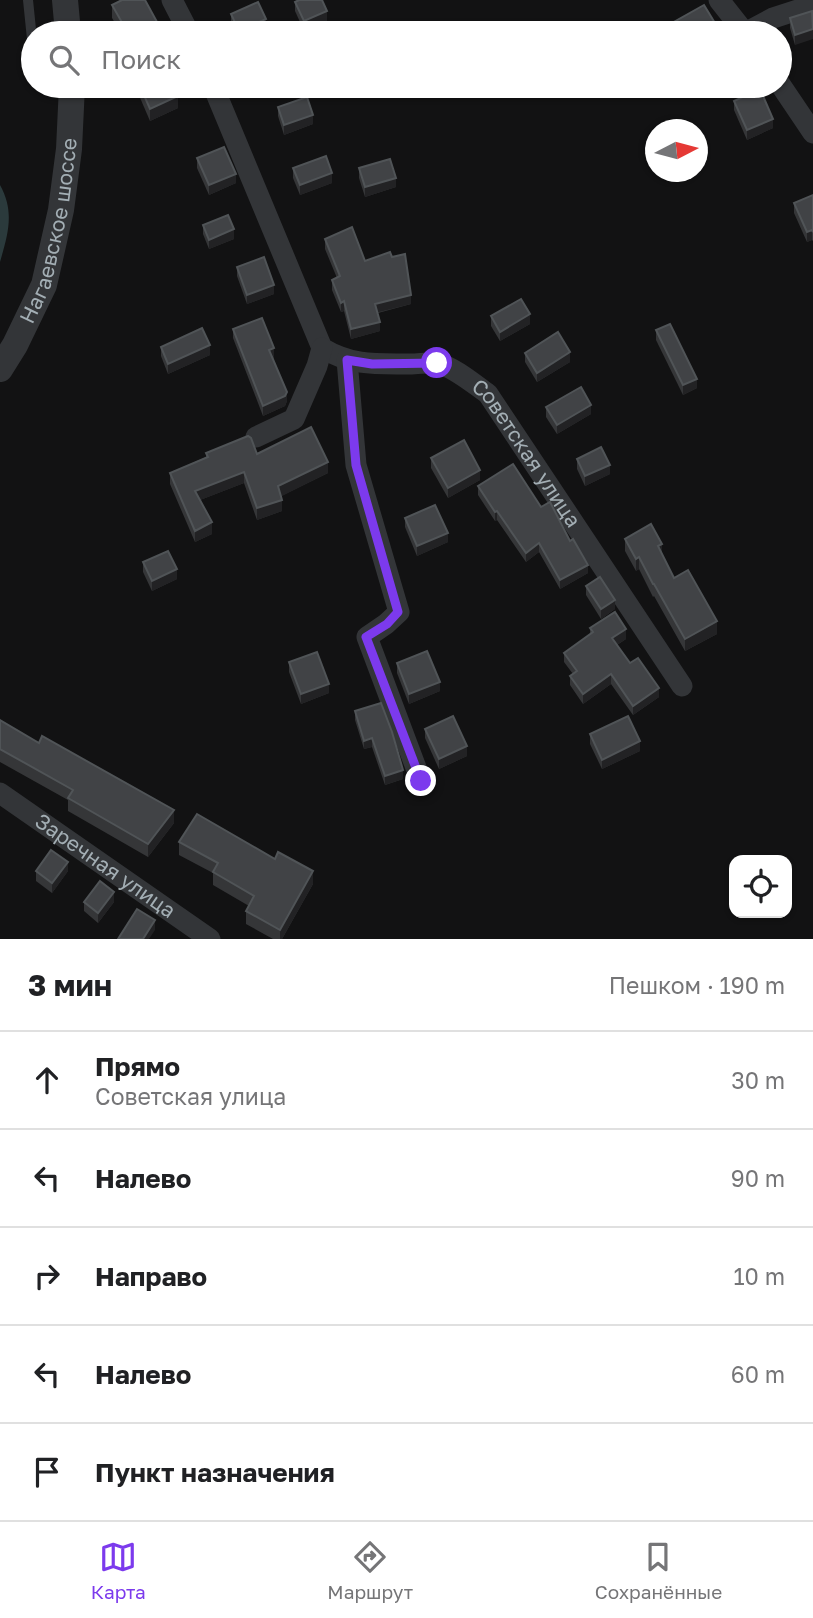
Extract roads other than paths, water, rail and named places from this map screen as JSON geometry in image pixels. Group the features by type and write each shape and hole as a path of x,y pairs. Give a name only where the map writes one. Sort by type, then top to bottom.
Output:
{"street":[{"path":"65,0 67,21"},
{"path":"172,0 183,21"},
{"path":"719,0 736,21"},
{"path":"767,21 813,5"},
{"name":"Нагаевское шоссе","path":"0,369 15,345 44,285 61,210 69,149 71,98"},
{"path":"218,98 322,348 294,419 256,437"},
{"path":"790,98 813,132"},
{"name":"Советская улица","path":"322,348 347,360 372,364 437,363 465,377 488,394 682,686"},
{"path":"347,360 356,465 398,612 387,624 366,637 421,781"},
{"name":"Заречная улица","path":"0,793 210,939"}],"lane":[{"path":"27,0 30,21"}]}
